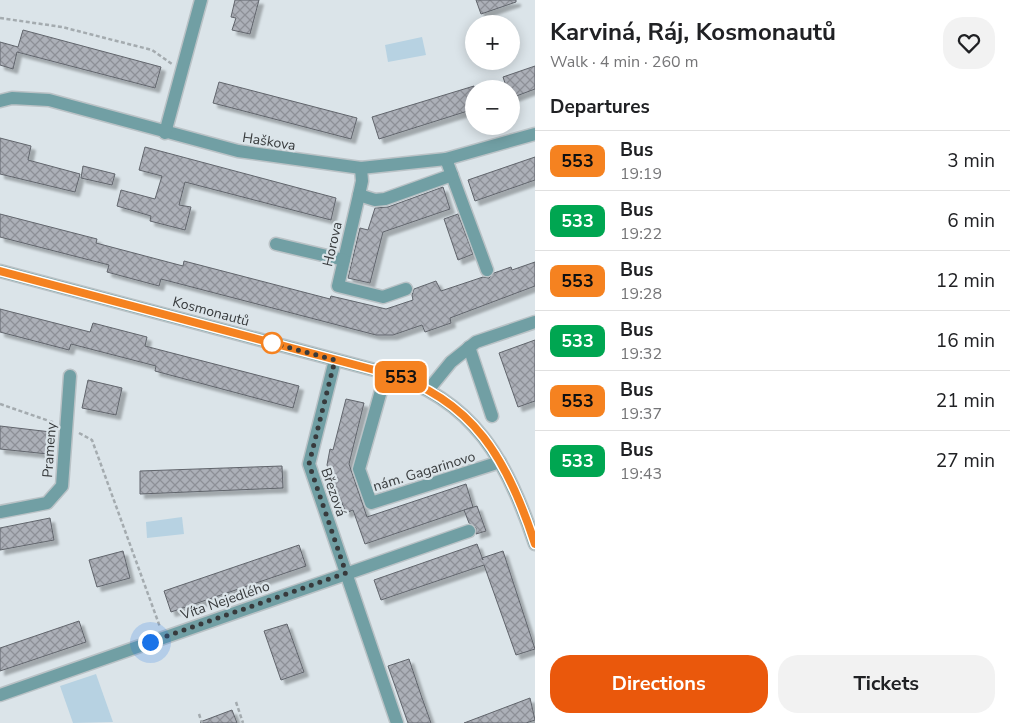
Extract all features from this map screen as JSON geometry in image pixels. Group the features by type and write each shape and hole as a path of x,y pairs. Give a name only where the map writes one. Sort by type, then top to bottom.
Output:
{"street":[{"path":"165,133 201,0"},
{"name":"Haškova","path":"0,101 12,98 49,100 165,133 238,151 361,168 446,159 535,134"},
{"path":"446,159 487,270"},
{"name":"Horova","path":"361,168 362,181 338,286 383,297 406,289"},
{"path":"359,195 375,200 385,199 452,175"},
{"path":"276,244 344,260"},
{"name":"Kosmonautů","path":"0,271 386,373 429,389 459,410 484,438 500,462 524,510 535,544"},
{"path":"429,389 451,362 476,342 535,322"},
{"path":"469,347 492,416"},
{"name":"Březová","path":"335,360 309,464 397,723"},
{"name":"nám. Gagarinovo","path":"386,373 359,470 371,504 500,462"},
{"name":"Prameny","path":"0,512 47,503 62,486 70,376"},
{"path":"346,573 470,531"},
{"name":"Víta Nejedlého","path":"0,695 346,573"}],"path":[{"path":"0,18 62,27 152,50 168,62 182,68"},
{"path":"0,404 66,427 92,440 164,637"},
{"path":"236,702 243,723"},
{"path":"199,714 202,723"}],"shaded area":[{"path":"422,37 426,55 388,62 385,45"},
{"path":"182,517 184,534 147,538 146,522"},
{"path":"96,674 113,722 73,723 60,686"}],"building":[{"path":"235,0 259,0 250,34 232,30 236,18 231,17"},
{"path":"476,0 516,0 516,2 481,14"},
{"path":"23,30 161,67 155,88 17,52 13,69 0,65 0,42 18,47"},
{"path":"535,66 535,89 520,95 520,80 504,80 503,77"},
{"path":"219,82 357,118 351,139 213,103"},
{"path":"465,89 465,112 379,139 372,117"},
{"path":"0,138 31,146 28,160 80,174 75,192 0,174"},
{"path":"145,147 336,198 331,220 185,182 179,205 191,207 185,230 150,221 151,216 117,206 121,190 155,199 162,176 139,170"},
{"path":"535,157 535,180 475,201 468,180"},
{"path":"83,166 115,174 112,185 81,178"},
{"path":"443,187 450,209 383,232 370,283 348,278 360,228 368,230 375,208 388,207"},
{"path":"0,214 97,239 96,243 183,266 184,261 330,299 331,296 386,309 413,300 414,289 436,281 441,291 483,277 489,278 494,273 511,267 512,270 535,262 535,286 450,318 451,323 425,332 422,325 393,335 376,335 161,279 159,286 107,272 109,265 0,237"},
{"path":"458,214 473,254 458,260 444,219"},
{"path":"0,309 90,332 93,323 147,337 145,346 299,386 293,408 155,371 156,366 71,344 69,350 0,332"},
{"path":"535,340 535,401 518,407 499,353"},
{"path":"88,380 122,388 116,415 82,408"},
{"path":"346,399 364,403 349,464 367,517 466,484 473,507 365,544 353,510 346,513 327,465 330,449 333,450"},
{"path":"0,426 51,432 48,454 0,449"},
{"path":"282,466 283,488 140,494 140,471"},
{"path":"477,506 486,531 476,534 476,528 469,523 464,510"},
{"path":"50,518 54,540 0,550 0,528"},
{"path":"477,544 482,558 503,551 535,649 516,655 484,565 381,600 374,580"},
{"path":"299,545 306,566 171,612 164,591"},
{"path":"123,551 130,578 97,587 89,560"},
{"path":"79,621 86,642 0,671 0,648"},
{"path":"287,624 304,672 281,680 264,631"},
{"path":"409,659 431,723 408,723 388,666"},
{"path":"530,698 535,720 526,723 464,723"},
{"path":"232,710 237,723 200,722"}],"bus line":[{"name":"553","path":"0,271 386,373 429,389 459,410 484,438 500,462 524,510 535,544"}],"route":[{"path":"150,642 346,573 309,464 335,360 272,343"}]}
